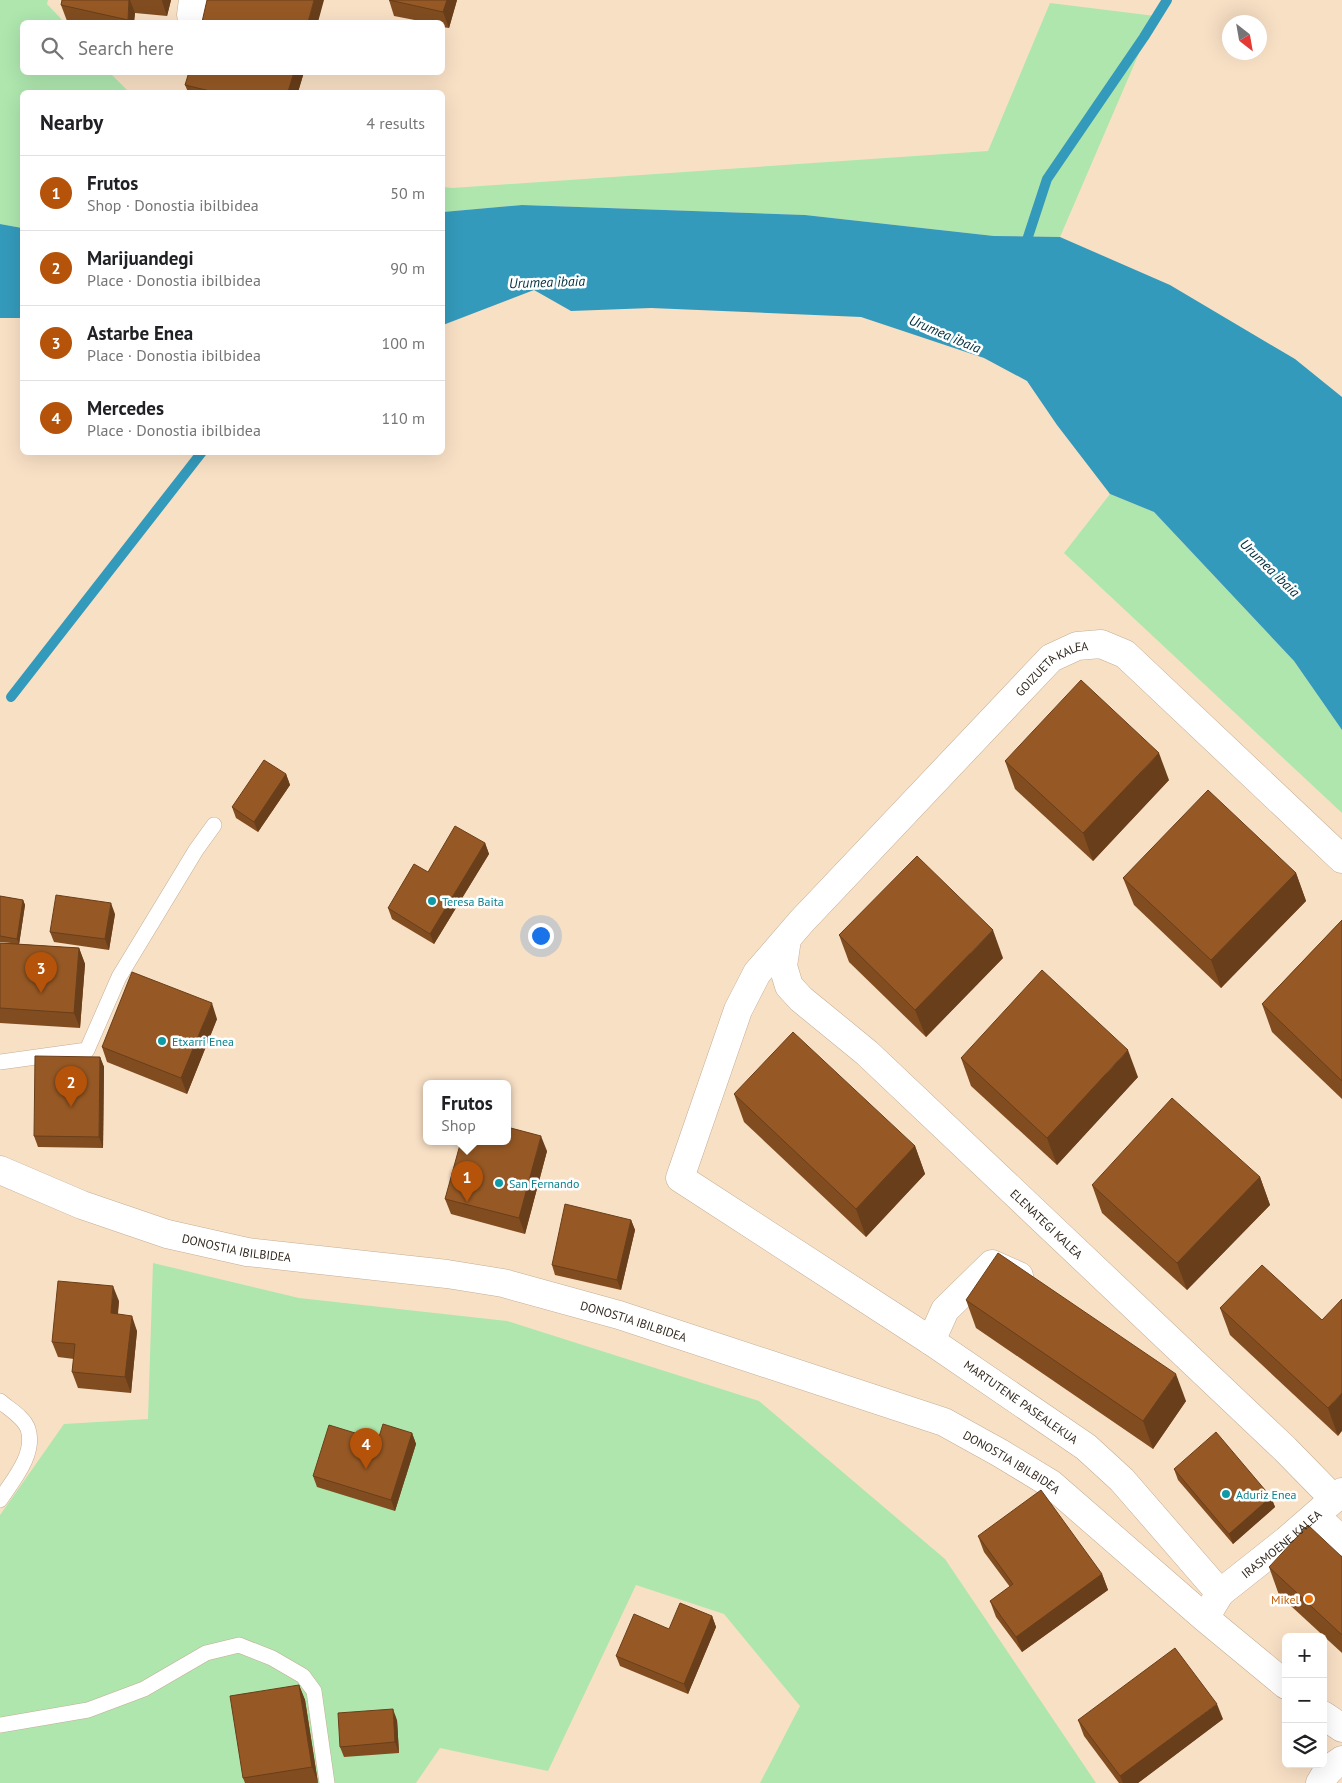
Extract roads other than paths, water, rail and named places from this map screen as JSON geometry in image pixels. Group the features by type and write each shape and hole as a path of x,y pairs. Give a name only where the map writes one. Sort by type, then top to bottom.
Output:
{"street":[{"name":"GOIZUETA KALEA","path":"680,1178 738,1010 757,973 801,922 1051,658 1077,646 1101,644 1125,654 1342,859"},
{"name":"ELENATEGI KALEA","path":"787,939 783,966 789,986 801,999 867,1053 1285,1449 1331,1502"},
{"name":"DONOSTIA IBILBIDEA","path":"0,1170 82,1205 166,1234 238,1250 447,1274 503,1283 619,1315 944,1422 1000,1452 1050,1484 1205,1618"},
{"name":"MARTUTENE PASEALEKUA","path":"680,1178 931,1341 1086,1447 1122,1480 1220,1593"},
{"path":"931,1341 945,1310 992,1264 1019,1276"},
{"path":"1331,1502 1342,1541"},
{"name":"IRASMOENE KALEA","path":"1220,1593 1331,1502"},
{"path":"1220,1593 1205,1618 1282,1682"},
{"path":"1327,1718 1342,1728"}],"lane":[{"path":"0,1062 88,1050 119,977 196,850 214,825"},
{"path":"0,1402 18,1416 28,1428 29,1447 22,1467 0,1500"},
{"path":"0,1725 88,1710 144,1689 206,1653 239,1645 272,1658 303,1676 314,1692 327,1783"}],"water":[{"name":"Urumea ibaia","path":"522,205 805,215 994,236 1060,237 1170,285 1295,359 1342,397 1342,730 1294,661 1154,512 1110,494 1057,425 1027,381 984,358 861,317 651,308 571,311 534,290 445,324 445,212"},
{"path":"0,224 20,228 20,318 0,318"}],"waterway":[{"path":"1024,249 1047,179 1167,0"},
{"path":"11,697 200,455"}],"place":[{"name":"Teresa Baita","path":"432,901"},
{"name":"Astarbe Enea","path":"41,993"},
{"name":"Etxarri Enea","path":"162,1041"},
{"name":"Marijuandegi","path":"71,1107"},
{"name":"San Fernando","path":"499,1183"},
{"name":"Frutos","path":"467,1202"},
{"name":"Mercedes","path":"366,1469"},
{"name":"Aduriz Enea","path":"1226,1494"},
{"name":"Mikel","path":"1309,1599"}]}
